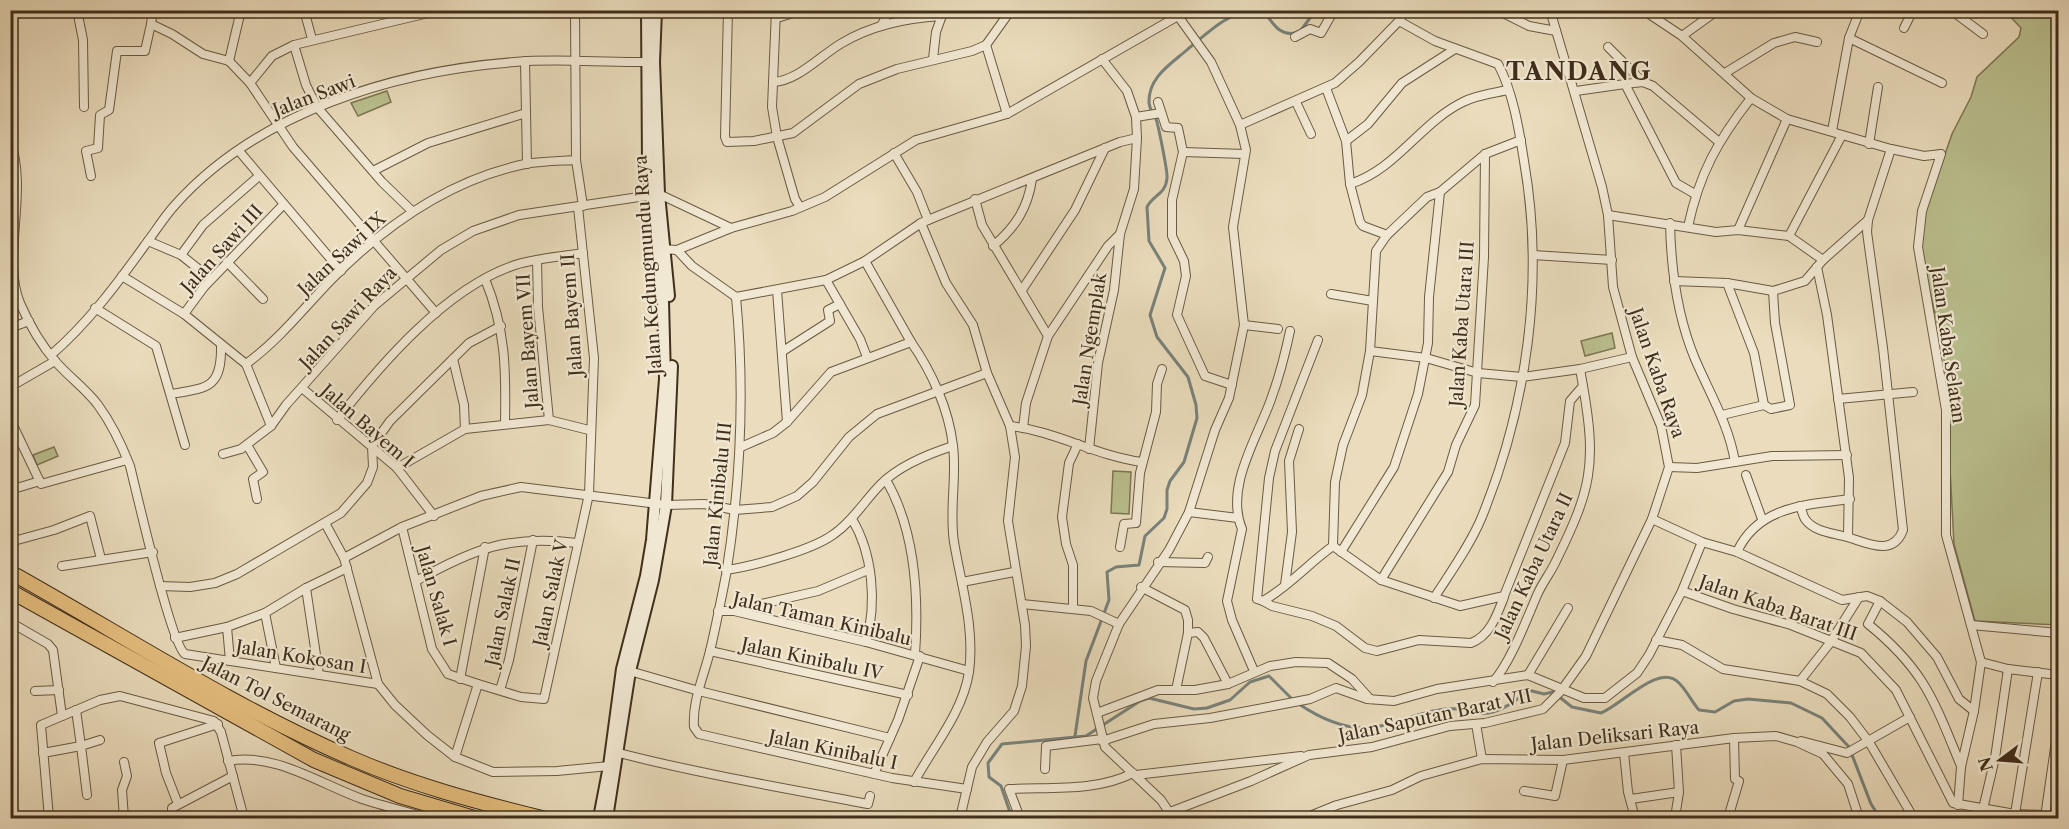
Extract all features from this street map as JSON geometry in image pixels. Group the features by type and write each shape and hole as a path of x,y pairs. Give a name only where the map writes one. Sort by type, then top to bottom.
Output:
{"highway":[{"name":"Jalan Tol Semarang","path":"10,573 162,659 304,736 350,758 434,790 542,819"},
{"name":"Jalan Tol Semarang","path":"10,591 314,760 400,796 474,819"}],"main road":[{"name":"Jalan Kedungmundu Raya","path":"606,799 609,766 626,670 660,505 666,249 654,195 646,62 647,10"},
{"name":"Jalan Kedungmundu Raya","path":"654,195 656,10"},
{"name":"Jalan Kedungmundu Raya","path":"606,799 619,753 626,670"},
{"path":"598,819 606,799"},
{"path":"606,799 606,819"}],"street":[{"path":"77,10 83,40 84,107"},
{"path":"91,176 86,151 98,148 100,115 109,110 117,51 145,51 153,10"},
{"path":"229,61 241,10"},
{"path":"304,10 312,39"},
{"path":"250,83 272,56 294,45 395,15 441,10"},
{"name":"Jalan Bayem II","path":"575,10 576,160 594,358 589,430 588,494"},
{"path":"728,10 725,139 728,142 793,133 859,84 933,59 972,51 986,45 1011,10"},
{"path":"800,207 795,199 777,137 772,107 777,14 803,10"},
{"path":"881,26 890,10"},
{"path":"1295,37 1310,30 1321,33 1334,10"},
{"path":"1240,125 1326,88 1359,63 1399,21 1405,10"},
{"path":"1497,10 1529,26 1556,31"},
{"name":"Jalan Kaba Raya","path":"1550,10 1576,92 1608,215 1613,287 1632,357 1661,426 1669,467 1652,519 1586,656 1562,690"},
{"path":"1643,10 1682,36 1751,98 1787,119 1891,150 1868,220 1870,264 1883,348 1903,530 1899,540 1884,547 1866,544 1825,532 1812,525 1805,519 1800,506"},
{"path":"1682,36 1718,10"},
{"path":"1832,132 1849,38 1860,10"},
{"path":"1904,28 1912,10"},
{"path":"1951,10 1983,34"},
{"path":"773,82 786,80 842,42 881,26 942,13 933,59"},
{"path":"666,249 800,207 825,197 915,140 1007,114 1180,13 1192,37 1211,62 1240,125 1245,154 1233,227 1244,325 1232,385 1189,512 1169,549 1141,587 1119,624 1096,681 1093,698 1102,738 1114,757 1135,774 1172,815"},
{"path":"1399,21 1435,41 1498,64 1508,90 1521,140 1529,189 1533,255 1528,340 1515,418 1481,519 1434,598"},
{"path":"151,24 166,30 203,54 229,61 250,83 293,147 436,313"},
{"path":"1725,73 1774,43 1795,37 1816,42"},
{"path":"1849,38 1942,83"},
{"path":"294,45 306,85 317,107 373,171 412,211"},
{"path":"986,45 1007,114"},
{"path":"1608,47 1643,82 1653,86 1719,142"},
{"path":"1346,141 1368,124 1402,83 1455,48"},
{"name":"Jalan Ngemplak","path":"1089,449 1098,363 1114,290 1120,234 1134,189 1137,138 1136,117 1127,91 1102,59"},
{"path":"525,61 527,164"},
{"name":"Jalan Sawi","path":"10,387 53,358 122,276 174,206 198,181 278,124 317,107 437,71 525,61 646,62"},
{"path":"1576,92 1643,82"},
{"path":"1625,84 1676,183 1695,194"},
{"path":"1869,144 1878,87"},
{"path":"1326,88 1346,141 1350,184 1363,226 1387,235"},
{"path":"1350,184 1365,179 1396,159 1438,118 1463,101 1508,90"},
{"path":"1688,227 1695,194 1719,142 1751,98"},
{"path":"1158,102 1168,129 1179,130 1183,152 1171,206 1173,240 1186,270 1178,319 1205,376 1232,385"},
{"path":"1296,102 1311,134"},
{"path":"373,171 428,143 526,113"},
{"path":"1136,117 1161,113"},
{"path":"1738,230 1787,119"},
{"path":"1789,236 1842,135"},
{"path":"666,249 736,297 825,280 865,261 925,221 975,199 1032,180 1048,170 1137,138"},
{"path":"10,140 17,173 13,278 29,321 53,358 102,411 115,430 128,460 175,638 227,627 265,613 306,588 346,568"},
{"path":"1333,546 1335,482 1343,444 1362,396 1370,351 1376,251 1387,235 1427,197 1440,192 1485,154 1521,140"},
{"path":"1022,290 1075,210 1106,148"},
{"name":"Jalan Kaba Selatan","path":"1891,150 1924,156 1941,154 1922,211 1918,247 1946,410 1946,535 1981,662 1974,711 1961,767 1958,805"},
{"path":"239,151 341,271"},
{"path":"1183,152 1245,154"},
{"path":"894,153 917,192 946,283 973,325 987,373 1010,426 1015,468 1008,521 1014,572 1022,604 1026,646 1022,686 1014,711 987,742 972,767 960,819"},
{"name":"Jalan Kaba Utara III","path":"1381,580 1448,472 1456,445 1475,405 1484,257 1485,154"},
{"name":"Jalan Sawi IX","path":"246,364 287,330 341,271 374,240 412,211 455,188 527,164 576,160"},
{"path":"182,255 203,225 259,176"},
{"path":"993,246 1014,226 1026,204 1032,180"},
{"path":"1341,552 1394,467 1410,421 1426,358 1440,192"},
{"path":"654,195 731,228"},
{"name":"Jalan Sawi Raya","path":"223,454 247,445 271,426 286,405 374,306 405,277 441,250 473,231 519,215 654,195"},
{"path":"975,199 982,225 993,246 1022,290 1048,336"},
{"name":"Jalan Sawi III","path":"184,314 211,279 283,205"},
{"path":"1608,215 1716,232 1738,230 1789,236 1823,260"},
{"path":"1674,281 1727,283 1773,291 1804,281 1823,260 1868,220"},
{"path":"1670,224 1674,281 1695,358 1722,415 1735,462"},
{"name":"Jalan Ngemplak","path":"1023,428 1026,403 1048,336 1108,246 1120,234"},
{"path":"148,242 182,255 211,279"},
{"path":"338,420 370,378 436,313 458,295 513,266 583,253"},
{"path":"1533,255 1611,261"},
{"name":"Jalan Bayem VII","path":"537,260 538,307 549,420"},
{"path":"865,261 938,392 953,446 953,539 968,617 969,671 959,704 915,782"},
{"path":"227,262 263,299"},
{"path":"1817,267 1847,454 1850,499 1848,537"},
{"path":"122,276 184,314 246,364 271,426"},
{"path":"485,279 498,311 501,326 505,366 505,423"},
{"path":"825,280 860,339 867,357"},
{"path":"1727,283 1754,353 1764,405"},
{"path":"777,290 783,351 786,422"},
{"path":"1722,415 1764,405 1772,409 1790,405 1775,323 1773,291"},
{"path":"1331,294 1373,301"},
{"name":"Jalan Kinibalu III","path":"696,730 693,719 710,651 726,570 741,447 742,355 736,297"},
{"path":"783,351 830,321 828,310 840,304"},
{"path":"95,308 156,346 185,445"},
{"path":"10,328 29,321"},
{"path":"1244,325 1278,329"},
{"path":"160,586 206,584 237,574 341,513 367,483 373,467 372,446 390,421 469,343 501,326"},
{"path":"1254,671 1232,620 1227,601 1241,543 1242,529 1238,518 1241,478 1250,446 1283,366 1290,331"},
{"path":"1318,340 1283,426 1269,478 1256,596 1272,606 1335,625 1365,648 1377,651 1419,640 1471,643 1477,641 1497,618 1566,444 1570,401 1583,386"},
{"path":"741,447 773,433 786,422 831,372 911,342"},
{"path":"171,394 202,389 217,378 221,365 220,345"},
{"path":"1370,351 1426,358 1478,373 1522,377 1580,369 1632,357"},
{"path":"453,359 464,405 465,429"},
{"path":"1120,547 1124,524 1136,524 1142,462 1150,443 1156,412 1157,384 1162,369"},
{"name":"Jalan Kaba Utara II","path":"1492,682 1527,622 1539,590 1553,569 1581,510 1591,472 1590,440 1580,369"},
{"path":"344,558 402,527 500,490 520,487 660,505 704,504 735,510 772,507 797,496 813,482 849,437 877,414 987,373"},
{"name":"Jalan Bayem I","path":"302,388 398,468 434,516"},
{"path":"1838,399 1913,392"},
{"path":"10,419 42,484 128,460"},
{"path":"398,468 465,429 549,420 589,430"},
{"path":"1010,426 1142,462"},
{"path":"1284,585 1292,532 1288,461 1299,429"},
{"path":"1073,607 1073,564 1066,544 1062,517 1069,463 1078,444"},
{"path":"247,445 264,472 253,479 257,499"},
{"path":"726,570 819,544 852,519 886,480 922,456 953,446"},
{"path":"1669,467 1697,468 1772,456 1847,454"},
{"path":"1746,475 1762,519"},
{"path":"874,774 908,695 918,656 918,617 905,524 897,499 886,480"},
{"path":"10,490 40,481"},
{"name":"Jalan Salak V","path":"544,699 588,494"},
{"path":"1737,552 1751,529 1762,519 1800,506 1850,499"},
{"path":"1189,512 1238,518"},
{"path":"10,542 54,530 90,516 100,559"},
{"path":"852,519 867,550 872,621 866,642"},
{"path":"1652,519 1702,542 1737,552 1842,600 1870,596 1880,601 1908,622 1937,657 1959,699 1974,711"},
{"path":"326,523 344,558 378,684 403,712 455,757 493,772 557,771 609,766"},
{"name":"Jalan Salak I","path":"402,527 432,649 448,674 521,697 544,699"},
{"path":"416,581 485,547 518,540 577,543"},
{"name":"Jalan Salak II","path":"500,690 509,660 533,540"},
{"path":"1046,769 1046,746 1102,738 1154,724 1210,718 1290,703 1299,699 1310,699 1336,688 1370,699 1394,701 1437,689 1528,675 1584,698 1605,698 1637,673 1682,591 1702,542"},
{"path":"1333,546 1381,580 1460,606 1504,597"},
{"path":"1263,600 1284,585 1309,562 1333,546"},
{"path":"460,679 485,547"},
{"path":"62,566 153,552"},
{"path":"1158,562 1204,563 1208,557"},
{"path":"734,611 818,591 868,570"},
{"path":"962,582 1014,572"},
{"path":"1141,587 1185,610 1188,633 1176,690"},
{"path":"306,588 319,675"},
{"name":"Jalan Kaba Barat III","path":"1682,591 1733,609 1791,625 1830,643 1852,648 1861,653 1896,690 1950,799 1958,805"},
{"path":"1800,681 1830,643 1859,597"},
{"path":"1880,601 1868,624 1900,651 1919,673 1933,698 1961,767"},
{"path":"1022,604 1073,607 1096,612 1119,624"},
{"path":"752,615 753,605"},
{"path":"1528,675 1568,608"},
{"name":"Jalan Taman Kinibalu","path":"718,611 734,611 866,642 969,671"},
{"path":"265,613 276,668"},
{"path":"10,622 48,644 53,650 63,716"},
{"path":"1971,625 2058,633"},
{"path":"227,627 230,662"},
{"path":"1188,633 1198,632 1204,638 1228,684"},
{"name":"Jalan Kokosan I","path":"175,638 183,654 378,684"},
{"path":"1656,640 1682,645 1723,669 1800,681 1827,694 1850,717 1869,742 1913,818"},
{"name":"Jalan Kinibalu IV","path":"710,651 908,695"},
{"path":"1097,713 1158,690 1195,690 1228,684 1254,671 1296,662 1328,663 1344,674 1370,699"},
{"path":"1981,662 2008,669 2058,675"},
{"path":"1983,809 1995,758 2008,669"},
{"path":"626,670 699,691 890,738"},
{"path":"2015,814 2038,672"},
{"path":"455,757 478,684"},
{"path":"35,691 59,690"},
{"name":"Jalan Saputan Barat VII","path":"1020,819 1009,789 1071,788 1135,774 1372,747 1450,726 1476,724 1543,710 1562,690"},
{"path":"49,819 41,725 76,710 120,696 210,719 218,724 244,819"},
{"path":"76,710 87,795"},
{"path":"1797,741 1805,740 1851,751 1910,717"},
{"path":"178,804 166,773 159,743 218,724"},
{"path":"1476,724 1482,759"},
{"path":"1958,805 2045,817 2058,727"},
{"name":"Jalan Kinibalu I","path":"696,730 703,735 759,750 915,782 967,789"},
{"name":"Jalan Deliksari Raya","path":"1305,819 1337,805 1392,790 1421,776 1482,759 1563,760 1734,738 1776,736 1797,741 1823,754 1842,773 1852,792 1859,819"},
{"path":"1728,819 1739,782 1735,779 1733,767 1734,738"},
{"path":"43,753 100,740"},
{"path":"1675,819 1679,792 1676,745"},
{"path":"619,753 737,781 848,801 868,804 870,796"},
{"path":"1624,753 1628,792 1635,819"},
{"name":"Jalan Saputan Barat VII","path":"1172,815 1308,755"},
{"path":"228,761 253,759 273,764 363,799 429,819"},
{"path":"1524,791 1555,796 1563,760"},
{"path":"124,762 127,776 122,790 124,819"},
{"path":"172,819 170,810 178,804 233,776"},
{"path":"1631,799 1679,792"}],"green space":[{"path":"2005,11 2058,11 2058,625 1975,621 1954,544 1949,403 1942,342 1926,276 1920,236 1923,218 1952,134 1971,97 1977,77 2019,37 2021,28"},
{"path":"387,91 391,102 358,116 351,103"},
{"path":"1612,333 1615,348 1585,356 1581,341"},
{"path":"54,447 58,456 37,465 33,455"},
{"path":"1113,471 1131,472 1129,514 1111,513"}],"waterway":[{"path":"1075,736 1086,661 1109,600 1107,572 1116,567 1139,565 1145,536 1164,518 1167,509 1167,490 1170,481 1184,462 1197,418 1196,405 1188,377 1157,337 1150,315 1165,268 1149,241 1147,207 1162,191 1167,178 1157,123 1149,106 1150,94 1156,78 1211,30 1235,15 1255,10"},
{"path":"1259,10 1263,11 1280,30 1295,33"},
{"path":"1301,30 1316,10"},
{"path":"2023,10 2025,13 2028,10"},
{"path":"1012,818 1001,786 989,777 988,763 1002,744 1086,736 1140,701 1149,698 1194,709 1207,708 1230,700 1250,682 1269,676 1293,700"},
{"path":"1299,704 1329,720 1362,728 1385,725 1444,709 1479,713 1493,712 1512,703 1528,690 1544,694 1553,692 1572,707 1601,713 1651,681 1671,678 1682,686 1699,710 1715,712 1734,701 1748,699 1791,703 1822,718 1849,747 1871,804 1880,818"}],"district":[{"name":"TANDANG","path":"1579,71"}]}
